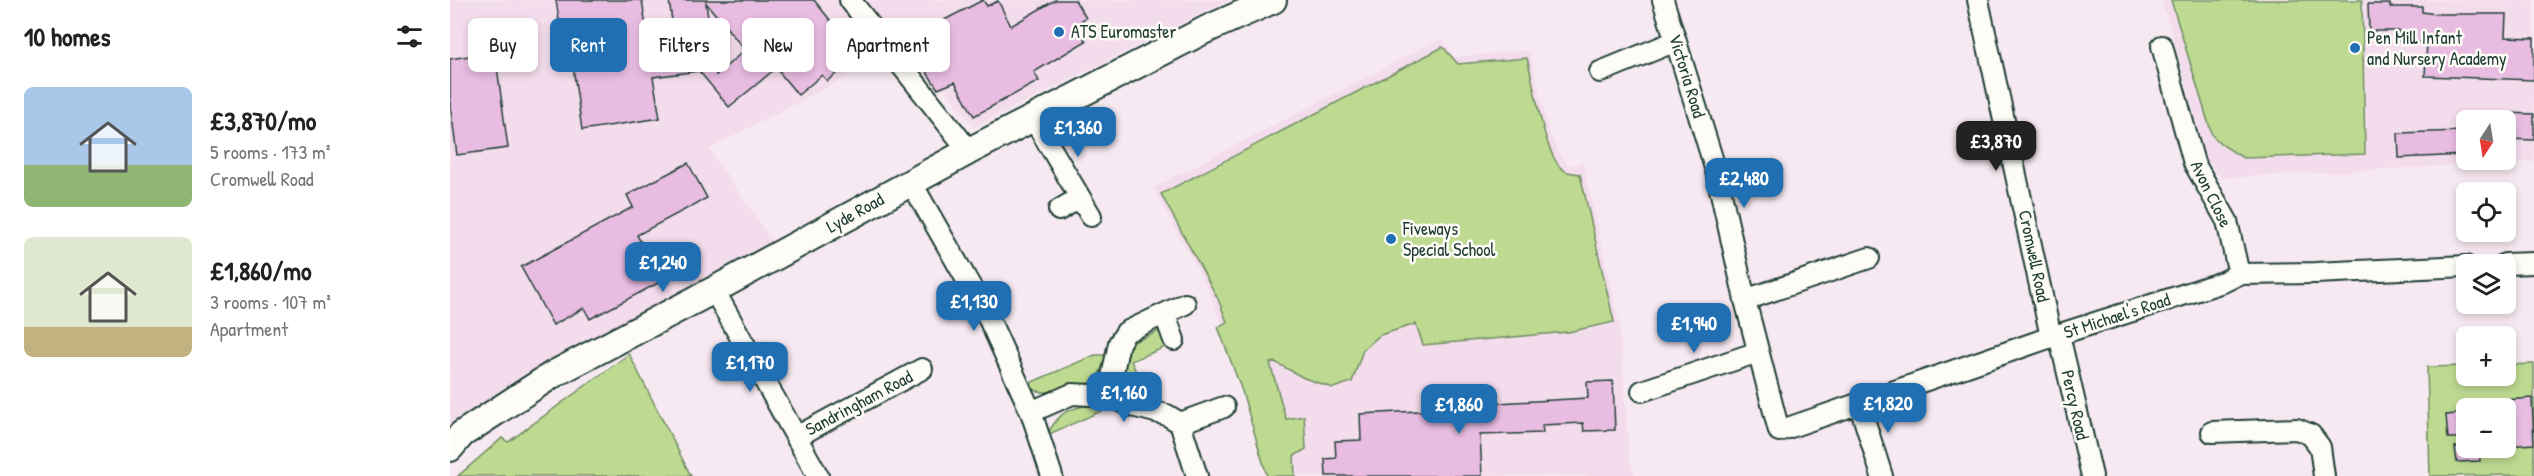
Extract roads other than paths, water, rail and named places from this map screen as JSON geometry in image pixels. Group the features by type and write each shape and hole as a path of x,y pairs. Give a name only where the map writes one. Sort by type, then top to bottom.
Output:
{"street":[{"path":"850,0 969,151"},
{"name":"Lyde Road","path":"450,448 462,435 552,375 969,151 1205,30 1273,0"},
{"name":"Victoria Road","path":"1663,0 1716,171 1745,300 1779,431"},
{"name":"Cromwell Road","path":"1978,0 2055,336"},
{"path":"1600,72 1676,41"},
{"name":"Avon Close","path":"2162,46 2194,163 2227,221 2238,274"},
{"path":"1033,118 1091,216"},
{"path":"911,182 988,317 1031,412 1052,476"},
{"path":"1059,210 1079,198"},
{"path":"1745,300 1869,258"},
{"path":"2516,264 2534,263"},
{"name":"St Michael's Road","path":"1779,431 2055,336 2223,282 2238,274 2456,266"},
{"name":"Sandringham Road","path":"714,290 818,476"},
{"path":"1108,396 1119,343 1126,332 1185,304"},
{"path":"1164,315 1174,340"},
{"name":"Percy Road","path":"2055,336 2092,476"},
{"path":"1642,391 1758,352"},
{"name":"Sandringham Road","path":"796,437 922,369"},
{"path":"1031,412 1072,394 1108,396 1132,406 1167,415 1180,423 1197,476"},
{"path":"1859,403 1882,476"},
{"path":"1180,423 1224,407"},
{"path":"2212,432 2297,429 2311,435 2320,447 2324,476"}],"place":[{"name":"ATS Euromaster","path":"1059,32"},
{"name":"Pen Mill Infant and Nursery Academy","path":"2355,48"},
{"name":"Fiveways Special School","path":"1391,239"}]}
